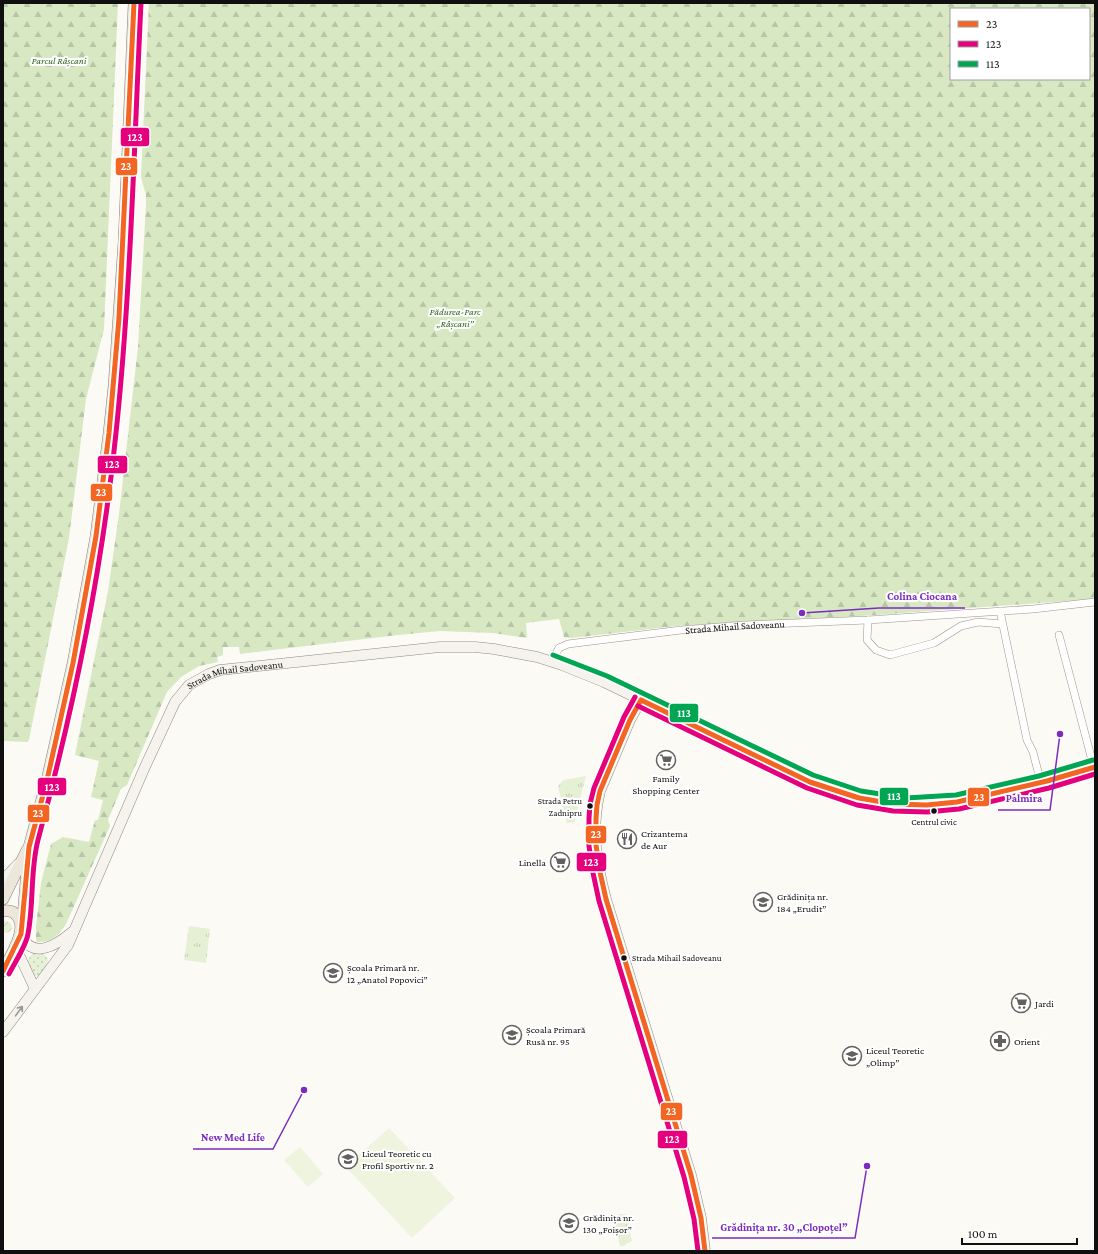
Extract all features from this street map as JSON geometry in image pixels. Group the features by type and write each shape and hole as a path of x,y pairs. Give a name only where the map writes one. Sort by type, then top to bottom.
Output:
{"main road":[{"path":"3,972 21,931 30,846 47,780 73,663 96,536 114,386 123,248 134,3"},
{"name":"Strada Mihail Sadoveanu","path":"3,1032 49,968 68,945 144,769 175,702 182,692 198,680 220,670 440,647 469,646 518,653 551,662 596,679 810,782 859,798 894,804 917,805 963,801 1041,783 1094,767"},
{"path":"641,700 630,720 600,791 597,803 595,830 596,856 606,899 691,1175 701,1218 705,1251"},
{"path":"3,899 22,859 30,846"},
{"path":"3,880 22,859"},
{"path":"4,910 11,911 19,918 23,939 26,943 48,952 52,958 49,968"},
{"name":"Strada Mihail Sadoveanu","path":"43,949 62,941 73,931"},
{"path":"3,944 15,946"},
{"path":"15,946 30,975 35,989"},
{"path":"30,975 35,979 43,977"}],"street":[{"name":"Strada Mihail Sadoveanu","path":"551,662 559,648 574,643 681,630 1034,609 1095,602"},
{"path":"1000,611 1027,740 1033,752 1041,783"},
{"path":"868,620 867,640 876,650 890,655 934,642 961,626 978,622 1002,624"},
{"name":"Strada Mihail Sadoveanu","path":"1059,635 1094,767"}],"green space":[{"name":"Parcul Râșcani","path":"3,3 118,3 104,329 86,399 69,538 29,740 27,742 4,741 3,745"},
{"name":"Pădurea-Parc „Râșcani”","path":"149,3 1095,3 1095,599 861,616 676,626 572,638 564,637 559,619 526,623 527,638 493,633 440,631 240,654 239,647 223,647 223,655 217,657 218,662 199,666 181,677 167,692 127,785 121,789 108,820 110,826 66,924 54,938 37,942 36,927 41,883 51,844 63,837 89,842 95,820 98,820 103,800 91,797 99,761 75,755 108,591 119,514 138,347 146,195 141,177"},
{"path":"586,776 574,822 567,823 558,787 564,780"},
{"path":"5,921 11,923 12,927 11,931 6,933 3,932 3,922"},
{"path":"189,926 210,929 206,963 184,960"},
{"path":"33,952 41,953 47,958 48,961 41,974 37,976 32,974 27,962"},
{"path":"389,1128 455,1198 412,1238 346,1167"},
{"path":"300,1147 323,1174 308,1187 284,1160"},
{"path":"626,1214 632,1241 624,1246 620,1246 614,1219 617,1215"}],"transit line":[{"name":"23","path":"3,971 21,934 29,847 47,780 73,663 96,536 109,433 119,318 134,3"},
{"name":"123","path":"9,974 27,939 30,922 34,863 38,840 75,689 95,587 103,536 116,433 125,326 132,218 141,3"},
{"name":"113","path":"553,655 607,676 813,775 861,791 906,798 956,795 1039,776 1093,760"},
{"name":"123","path":"635,697 624,717 594,788 590,804 589,846 599,901 684,1177 694,1219 698,1251"},
{"name":"23","path":"641,700 630,720 600,791 597,805 596,845 606,899 691,1175 701,1218 705,1251"},
{"name":"23","path":"641,700 810,782 859,798 894,804 927,805 957,802 1047,781 1095,767"},
{"name":"123","path":"638,706 807,788 857,805 893,811 927,812 959,809 1049,788 1095,774"}],"place":[{"name":"Colina Ciocana","path":"802,613"},
{"name":"Palmira","path":"1060,734"},
{"name":"Family Shopping Center","path":"666,760"},
{"name":"Strada Petru Zadnipru","path":"590,806"},
{"name":"Centrul civic","path":"934,811"},
{"name":"Crizantema de Aur","path":"627,839"},
{"name":"Linella","path":"560,862"},
{"name":"Grădinița nr. 184 „Erudit”","path":"763,902"},
{"name":"Strada Mihail Sadoveanu","path":"624,958"},
{"name":"Școala Primară nr. 12 „Anatol Popovici”","path":"333,973"},
{"name":"Jardi","path":"1021,1003"},
{"name":"Școala Primară Rusă nr. 95","path":"512,1035"},
{"name":"Orient","path":"1000,1041"},
{"name":"Liceul Teoretic „Olimp”","path":"852,1056"},
{"name":"New Med Life","path":"304,1090"},
{"name":"Liceul Teoretic cu Profil Sportiv nr. 2","path":"348,1159"},
{"name":"Grădinița nr. 30 „Clopoțel”","path":"867,1166"},
{"name":"Grădinița nr. 130 „Foișor”","path":"569,1223"}]}
